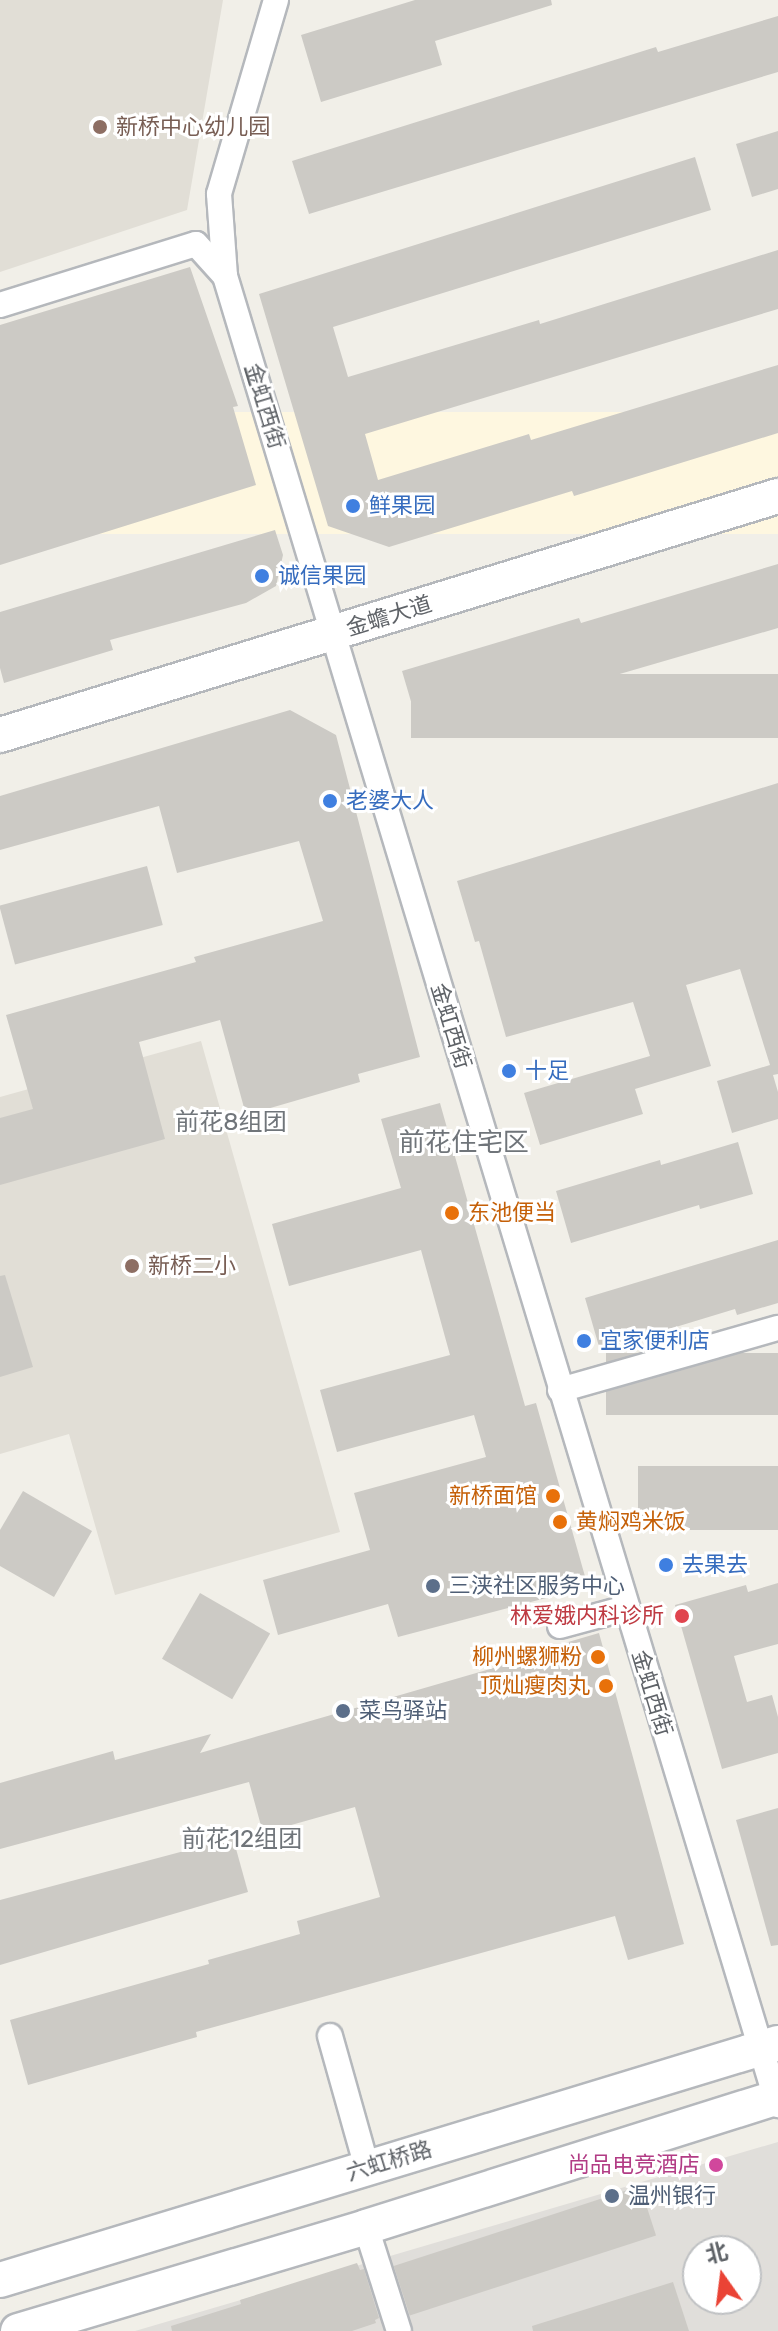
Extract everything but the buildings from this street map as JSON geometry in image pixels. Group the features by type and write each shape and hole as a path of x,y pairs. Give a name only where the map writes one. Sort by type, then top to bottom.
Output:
{"main road":[{"name":"金蟾大道","path":"0,735 778,496"},
{"name":"六虹桥路","path":"0,2280 768,2046"},
{"path":"18,2331 777,2100"}],"street":[{"name":"金虹西街","path":"276,0 219,194 225,276 626,1608 768,2046 777,2100"},
{"path":"0,305 196,244 225,276"},
{"path":"560,1390 778,1328"},
{"path":"560,1626 626,1608"},
{"path":"330,2036 367,2168"},
{"path":"366,2227 399,2331"}],"shaded area":[{"name":"新桥中心幼儿园","path":"0,0 223,0 187,210 0,272"},
{"path":"0,412 778,412 778,534 0,534"},
{"name":"新桥二小","path":"201,1041 340,1532 115,1595 69,1434 0,1454 0,1097"},
{"path":"778,2142 778,2331 135,2331"}],"place":[{"name":"新桥中心幼儿园","path":"100,127"},
{"name":"鲜果园","path":"353,506"},
{"name":"诚信果园","path":"262,576"},
{"name":"老婆大人","path":"330,801"},
{"name":"十足","path":"509,1071"},
{"name":"东池便当","path":"452,1213"},
{"name":"新桥二小","path":"132,1266"},
{"name":"宜家便利店","path":"584,1341"},
{"name":"新桥面馆","path":"553,1496"},
{"name":"黄焖鸡米饭","path":"560,1522"},
{"name":"去果去","path":"666,1565"},
{"name":"三浃社区服务中心","path":"433,1586"},
{"name":"林爱娥内科诊所","path":"682,1616"},
{"name":"柳州螺狮粉","path":"598,1657"},
{"name":"顶灿瘦肉丸","path":"606,1686"},
{"name":"菜鸟驿站","path":"343,1711"},
{"name":"尚品电竞酒店","path":"716,2165"},
{"name":"温州银行","path":"612,2196"}],"district":[{"name":"前花8组团","path":"231,1123"},
{"name":"前花住宅区","path":"464,1143"},
{"name":"前花12组团","path":"242,1840"}]}
